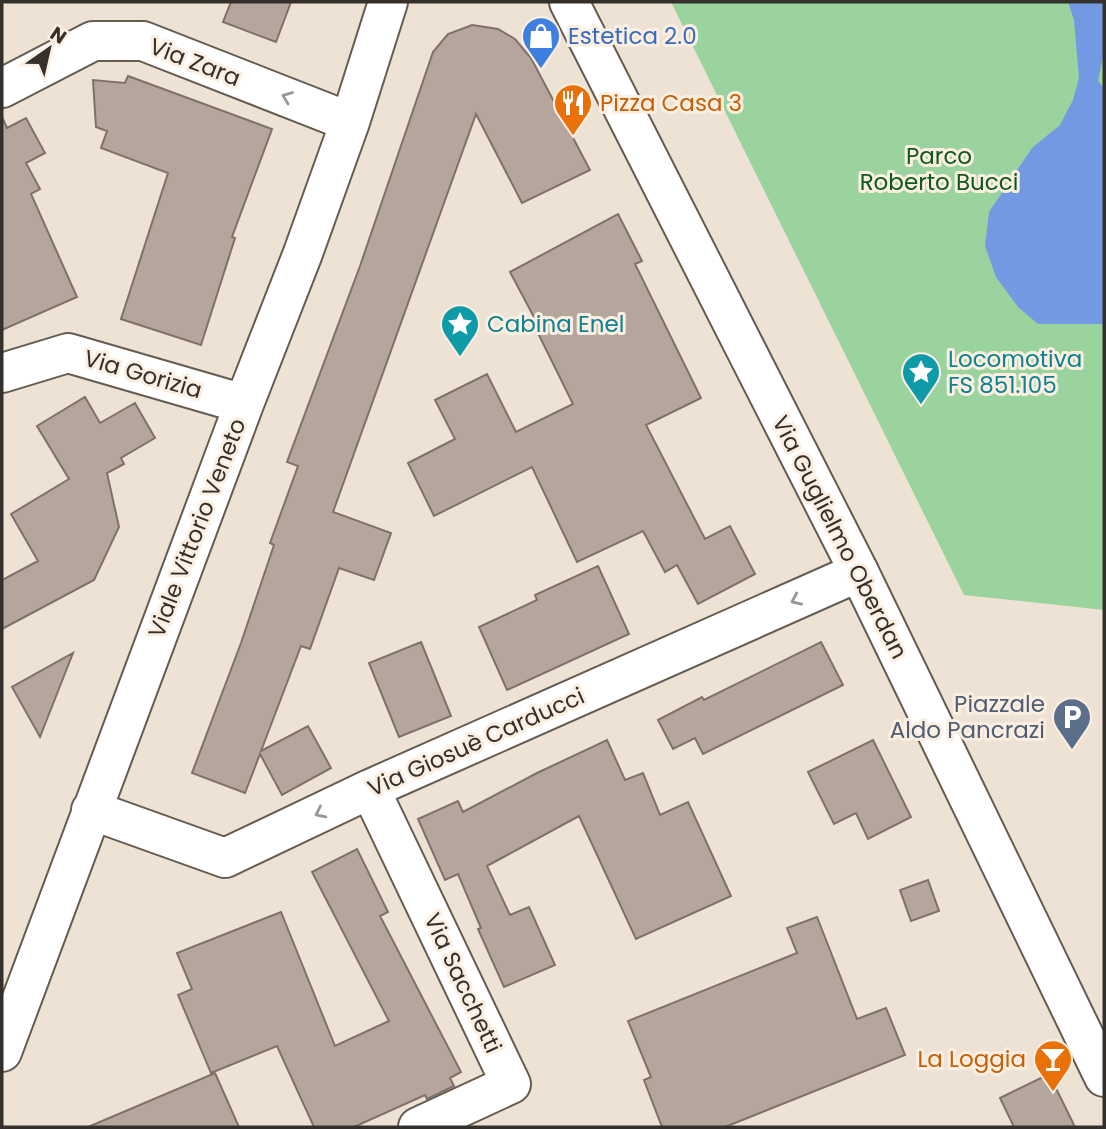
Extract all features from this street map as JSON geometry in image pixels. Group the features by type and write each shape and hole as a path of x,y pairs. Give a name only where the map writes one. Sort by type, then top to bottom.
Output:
{"street":[{"name":"Viale Vittorio Veneto","path":"2,1052 303,253 350,122 388,2"},
{"name":"Via Guglielmo Oberdan","path":"569,2 859,572 1104,1077"},
{"name":"Via Zara","path":"2,88 93,41 143,41 350,122"},
{"name":"Via Gorizia","path":"2,373 68,353 244,404"},
{"name":"Via Giosuè Carducci","path":"91,810 225,858 370,789 859,572"},
{"name":"Via Sacchetti","path":"370,789 511,1084 418,1127"}],"green space":[{"name":"Parco Roberto Bucci","path":"671,2 1104,2 1104,610 964,595"}],"water":[{"path":"1068,2 1104,2 1104,52 1098,81 1104,88 1104,324 1038,324 1018,307 996,277 985,246 989,212 1032,148 1060,125 1073,100 1079,78 1074,20"}],"building":[{"path":"231,2 291,2 276,42 223,22"},
{"path":"472,25 498,29 515,39 531,58 590,170 522,203 476,114 333,512 391,533 374,580 339,568 310,649 301,646 261,751 308,726 331,768 282,795 260,754 245,793 192,773 241,643 274,545 270,543 298,466 287,462 360,266 433,52 448,34"},
{"path":"128,76 272,129 232,237 235,238 201,345 121,319 168,173 101,148 107,131 96,127 93,80 125,83"},
{"path":"2,117 7,128 26,118 45,153 26,163 40,189 31,194 77,297 2,330"},
{"path":"618,214 642,261 635,264 701,398 646,425 705,539 730,526 755,574 698,604 677,565 665,572 643,531 577,562 532,467 434,516 408,463 455,439 435,400 487,374 516,432 573,404 532,321 535,319 510,272"},
{"path":"85,397 100,423 135,403 155,438 121,458 124,464 107,473 119,527 94,580 2,629 2,580 38,561 11,514 69,479 37,426"},
{"path":"598,566 629,634 507,690 479,627 537,600 535,595"},
{"path":"421,642 451,716 399,737 369,663"},
{"path":"821,642 843,685 703,754 695,738 673,749 658,720"},
{"path":"73,653 40,737 12,687"},
{"path":"607,740 625,780 643,773 660,815 688,802 731,896 636,939 579,816 487,866 510,915 529,907 555,965 504,987 478,929 481,928 458,874 445,880 418,819 458,801 463,812"},
{"path":"873,740 911,817 868,839 856,813 834,824 808,772"},
{"path":"357,849 388,912 380,916 461,1072 450,1078 454,1086 427,1099 425,1095 354,1127 314,1127 277,1046 211,1073 178,995 192,989 177,953 281,912 335,1046 389,1021 312,872"},
{"path":"928,880 939,911 911,921 900,890"},
{"path":"817,917 857,1019 886,1008 905,1055 725,1127 662,1127 644,1080 651,1077 628,1021 797,953 787,928"},
{"path":"215,1073 239,1127 88,1127"},
{"path":"1049,1074 1075,1127 1014,1127 1000,1098"}],"place":[{"name":"Estetica 2.0","path":"541,70"},
{"name":"Pizza Casa 3","path":"573,137"},
{"name":"Cabina Enel","path":"460,358"},
{"name":"Locomotiva FS 851.105","path":"921,406"},
{"name":"Piazzale Aldo Pancrazi","path":"1072,751"},
{"name":"La Loggia","path":"1053,1093"}]}
